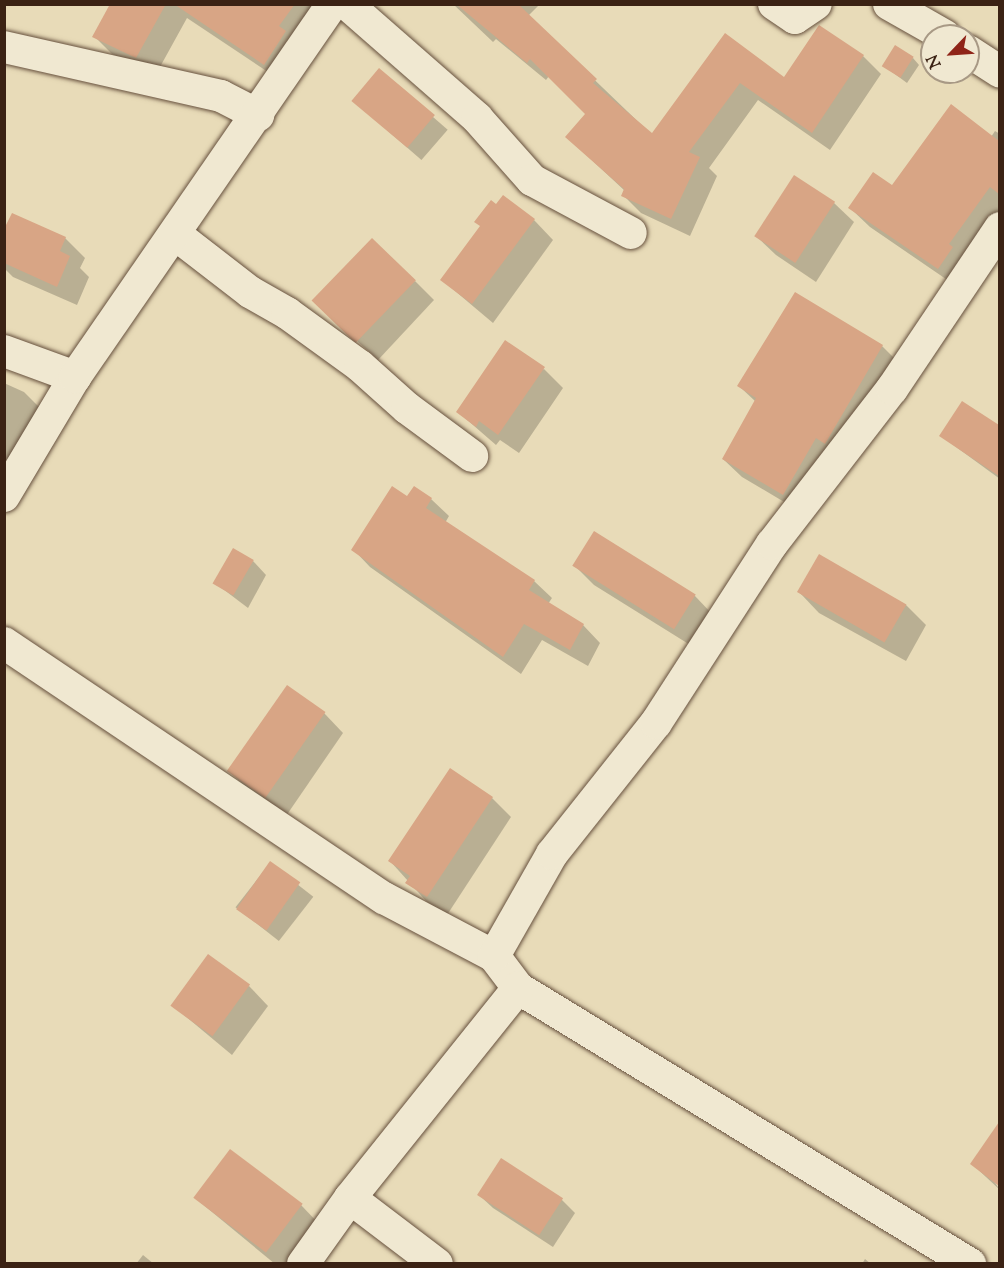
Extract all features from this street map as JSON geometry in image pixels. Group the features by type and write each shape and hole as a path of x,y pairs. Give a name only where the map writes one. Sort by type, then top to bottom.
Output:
{"street":[{"path":"4,496 75,377 258,115 332,4"},
{"path":"347,4 477,118 532,180 631,233"},
{"path":"774,4 795,18 816,4"},
{"path":"889,4 924,24"},
{"path":"4,47 221,96 258,115"},
{"path":"980,59 999,72"},
{"path":"494,956 552,855 656,723 772,544 892,389 999,228"},
{"path":"175,234 250,292 360,366 407,408 472,456"},
{"path":"4,351 75,377"},
{"path":"4,643 384,898 494,956 518,988 969,1263"},
{"path":"303,1263 350,1198 518,988"},
{"path":"350,1198 436,1263"}],"building":[{"path":"110,4 166,4 136,58 92,37"},
{"path":"174,4 295,4 279,26 286,31 264,65"},
{"path":"456,4 518,4 597,79 593,83 652,133 725,33 784,77 819,25 864,55 812,133 740,83 689,152 700,157 671,219 621,196 624,189 565,137 585,114 530,59 527,63"},
{"path":"895,45 914,57 900,78 882,66"},
{"path":"379,68 435,115 407,148 351,101"},
{"path":"951,104 999,141 999,194 990,187 949,244 953,247 938,269 848,208 873,172 892,185"},
{"path":"794,175 835,202 795,263 754,236"},
{"path":"503,195 535,219 472,304 440,280 480,226 474,222 491,200 496,204"},
{"path":"12,213 66,237 60,251 70,256 57,287 4,263 4,229"},
{"path":"372,238 416,280 355,343 312,301"},
{"path":"795,292 883,345 825,444 816,438 783,495 722,459 756,398 737,386"},
{"path":"505,340 545,367 498,435 479,421 476,427 456,412"},
{"path":"962,401 999,425 999,476 939,436"},
{"path":"392,486 407,496 414,486 432,498 426,508 535,580 529,590 584,624 570,650 524,624 503,657 351,550"},
{"path":"594,531 696,595 674,629 572,566"},
{"path":"233,548 254,560 233,596 212,584"},
{"path":"819,554 906,604 884,643 797,592"},
{"path":"287,685 326,712 265,798 227,771"},
{"path":"450,768 493,797 427,897 405,883 410,876 388,861"},
{"path":"270,861 300,882 266,931 236,909"},
{"path":"208,954 250,985 212,1036 170,1006"},
{"path":"999,1122 999,1186 970,1164"},
{"path":"230,1149 303,1204 266,1252 193,1198"},
{"path":"501,1158 563,1198 539,1235 477,1195"}]}
